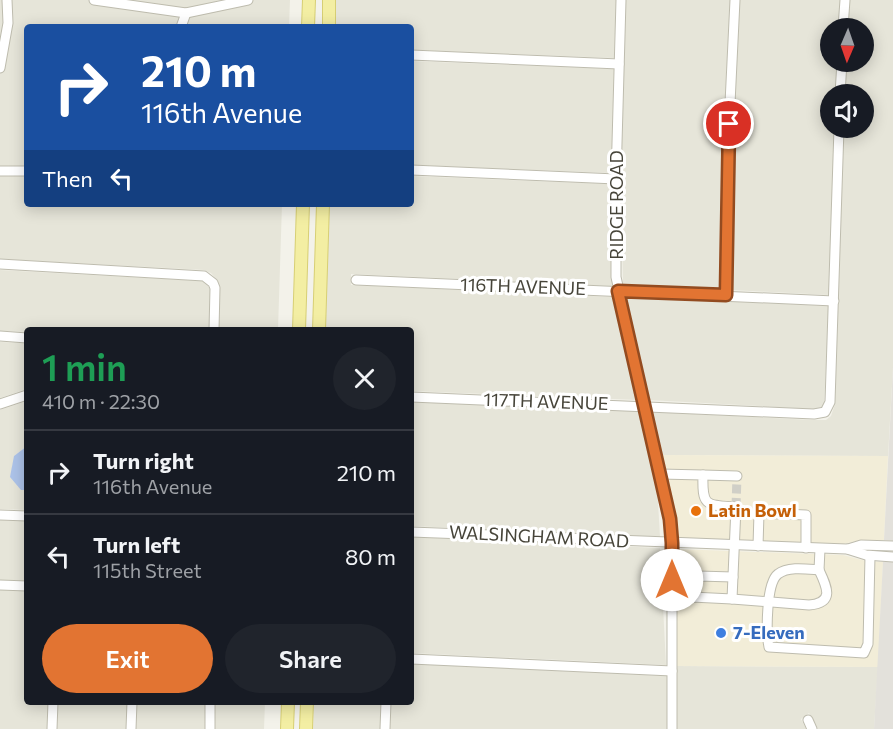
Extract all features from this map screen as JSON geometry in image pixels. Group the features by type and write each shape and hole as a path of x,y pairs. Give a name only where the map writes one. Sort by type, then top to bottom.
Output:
{"main road":[{"path":"308,24 309,0"},
{"path":"329,0 329,24"},
{"path":"299,327 303,207"},
{"path":"319,327 323,207"},
{"path":"287,729 288,705"},
{"path":"306,729 307,705"}],"street":[{"path":"0,68 8,23 8,0"},
{"path":"94,0 186,13 248,0"},
{"name":"RIDGE ROAD","path":"621,0 616,277 670,519 672,729"},
{"path":"726,295 729,124 735,0"},
{"path":"844,18 845,0"},
{"path":"182,24 186,13"},
{"path":"414,55 619,64"},
{"path":"834,301 839,138"},
{"path":"414,170 616,179"},
{"path":"0,171 24,171"},
{"path":"0,264 204,276 213,283 215,288 214,327"},
{"name":"116TH AVENUE","path":"356,280 834,301"},
{"name":"117TH AVENUE","path":"414,397 814,414 825,412 830,402 834,301"},
{"path":"0,336 24,338"},
{"path":"0,404 24,396"},
{"path":"660,474 737,476"},
{"path":"703,475 703,494 706,502 710,505 736,507 732,599"},
{"path":"758,546 759,513 806,515 806,548"},
{"path":"0,515 24,516"},
{"name":"WALSINGHAM ROAD","path":"414,532 820,549 847,549 861,545 893,546"},
{"path":"672,596 819,604 825,599 827,592 819,570 820,549"},
{"name":"WALSINGHAM ROAD","path":"847,549 870,556 893,557"},
{"path":"819,570 798,569 778,573 772,580 769,603 769,647 864,653 868,644 870,556"},
{"path":"695,597 698,576 733,577"},
{"path":"0,585 24,586"},
{"path":"414,659 672,671"},
{"path":"52,729 53,705"},
{"path":"131,729 132,705"},
{"path":"210,705 210,729"},
{"path":"385,729 386,705"}],"shaded area":[{"path":"0,0 290,0 289,24 24,24 24,207 282,207 278,327 219,327 218,281 211,273 204,270 0,259"},
{"path":"336,0 616,0 614,58 414,50 414,24 335,24"},
{"path":"626,0 730,0 724,124 721,289 623,286 621,179"},
{"path":"740,0 840,0 839,18 820,18 820,72 836,72 836,84 820,84 820,138 834,138 829,295 731,290 733,124"},
{"path":"850,0 893,0 893,367 888,456 661,455 651,412 814,420 826,420 831,416 835,404 844,138 874,138 874,84 846,84 846,72 874,72 874,18 849,18"},
{"path":"414,61 614,69 611,173 414,165"},
{"path":"414,176 611,184 612,286 351,274 351,285 614,297 638,400 414,391 414,327 325,327 329,207 414,207"},
{"path":"0,270 202,281 210,289 209,327 24,327 24,332 0,331"},
{"path":"625,297 829,306 824,405 814,409 649,400"},
{"path":"0,342 24,343 24,390 0,398"},
{"path":"893,367 893,541 884,540"},
{"path":"24,402 24,448 14,456 21,490 24,490 24,510 0,509 0,410"},
{"path":"414,402 641,411 657,485 660,537 414,526"},
{"path":"661,455 888,456 884,540 861,540 843,544 677,538"},
{"path":"0,520 24,521 24,705 265,705 264,729 0,729"},
{"path":"414,537 660,548 666,665 414,653"},
{"path":"677,549 843,555 866,561 883,562 878,667 677,666"},
{"path":"883,562 893,562 893,729 874,729"},
{"path":"414,664 667,676 667,729 390,729 391,705 414,705"},
{"path":"677,666 878,667 874,729 818,729 809,713 801,719 806,729 677,729"},
{"path":"314,705 381,705 380,729 313,729"}],"water":[{"path":"24,448 24,490 21,490 10,477 14,456"}],"tunnel":[{"path":"736,507 737,476"}],"place":[{"name":"Latin Bowl","path":"696,511"},
{"name":"7-Eleven","path":"721,633"}],"route":[{"path":"672,580 670,519 618,291 726,295 729,124"}]}
